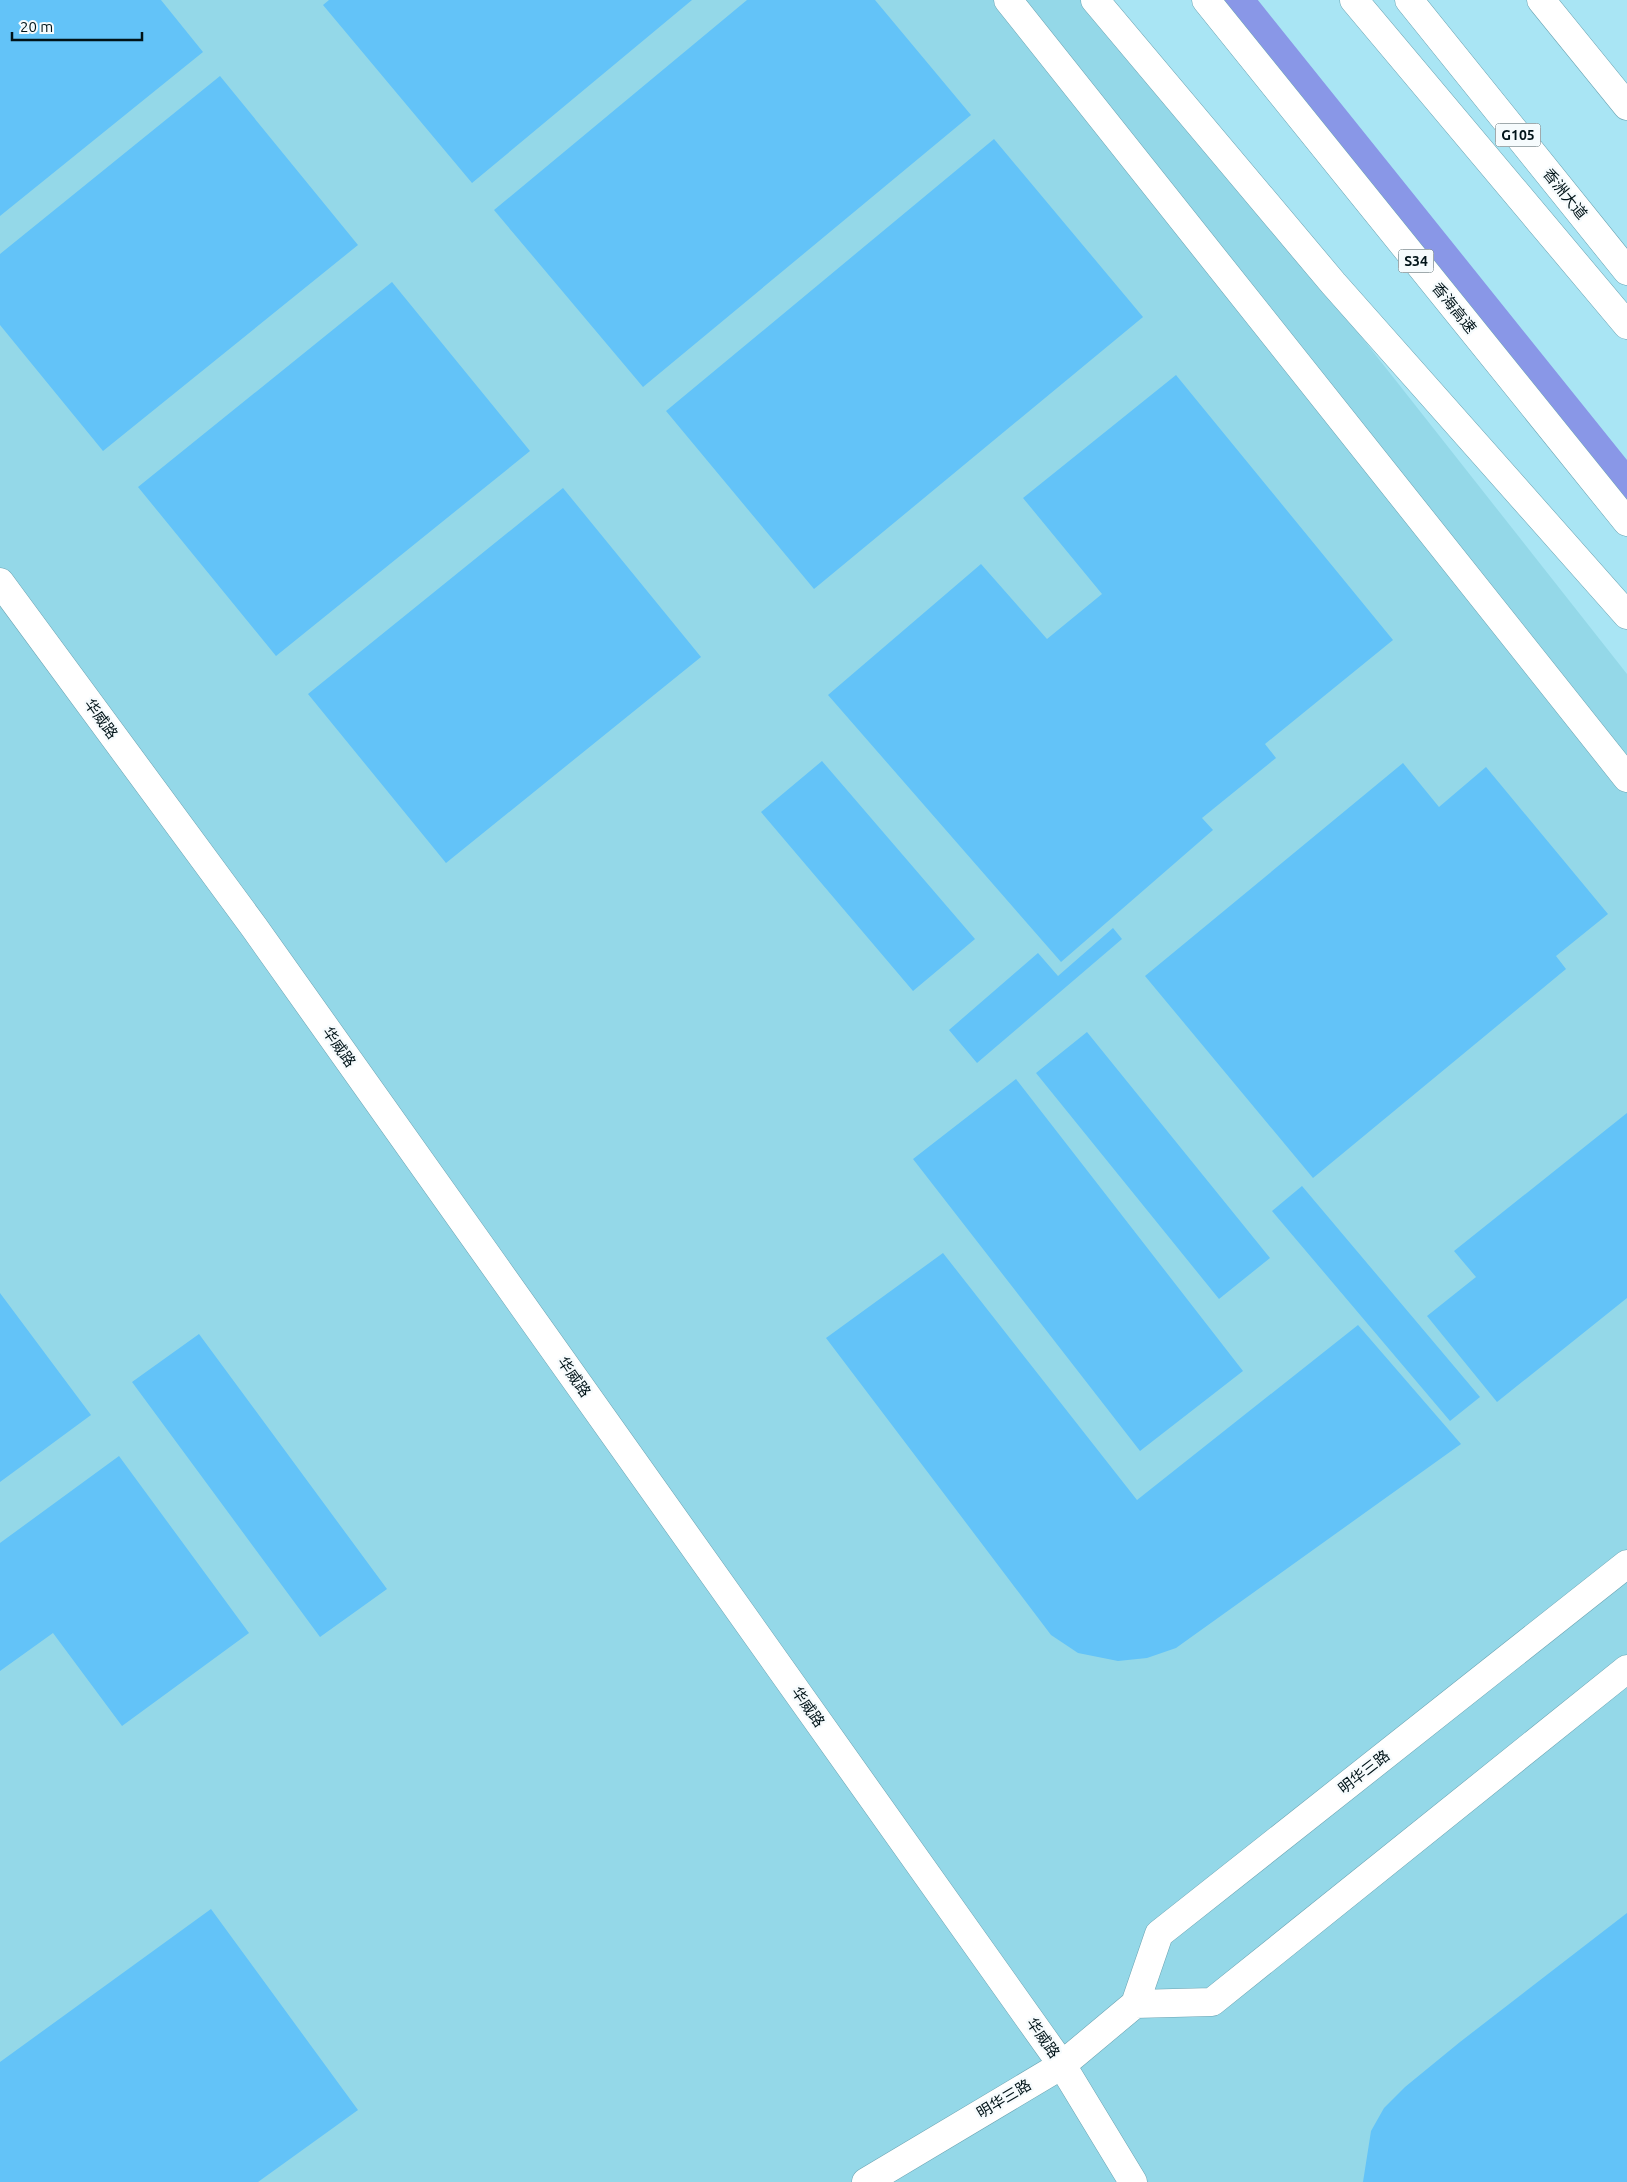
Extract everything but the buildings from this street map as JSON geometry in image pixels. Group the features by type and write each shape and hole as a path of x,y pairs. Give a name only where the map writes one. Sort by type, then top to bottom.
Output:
{"main road":[{"path":"1008,0 1627,778"},
{"path":"1095,0 1333,282 1627,615"},
{"name":"香海高速","path":"1206,0 1627,522"},
{"path":"1354,0 1627,326"},
{"name":"香洲大道","path":"1409,0 1627,271"},
{"path":"1541,0 1627,106"},
{"name":"华威路","path":"0,582 254,927 1062,2065 1132,2182"},
{"name":"明华三路","path":"866,2182 1062,2065 1134,2004 1159,1934 1627,1564"},
{"path":"1134,2004 1212,2002 1627,1669"}],"shaded area":[{"path":"0,0 1096,0 1627,674 1627,2182 0,2182"}],"waterway":[{"path":"1229,0 1627,496"}]}
